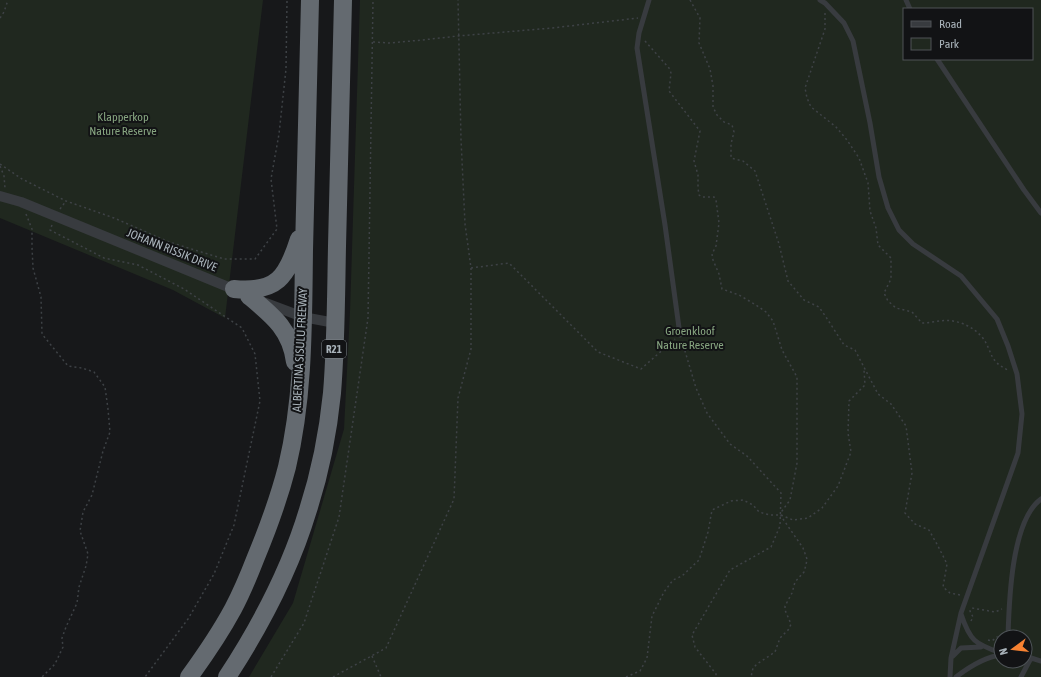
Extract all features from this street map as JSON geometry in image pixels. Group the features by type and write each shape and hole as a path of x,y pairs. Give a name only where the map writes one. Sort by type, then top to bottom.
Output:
{"highway":[{"name":"ALBERTINA SISULU FREEWAY","path":"189,677 210,647 233,608 251,571 278,498 287,468 296,423 301,378 310,0"},
{"name":"R21","path":"227,677 251,639 275,596 293,554 308,510 320,467 328,422 332,392 335,323 343,0"},
{"path":"241,293 256,290 276,282 291,262 305,224"},
{"path":"241,293 269,313 280,324 288,337 292,347 296,378 296,423"}],"street":[{"name":"JOHANN RISSIK DRIVE","path":"0,196 21,202 303,317 335,323"}],"lane":[{"path":"648,0 637,48 665,225 680,335"},
{"path":"820,0 825,3 844,23 853,41 870,123 879,177 888,208 899,230 913,244 961,276 997,319 1017,374 1022,414 1018,453 966,596 951,658 950,677"},
{"path":"938,60 1024,190 1041,213"},
{"path":"1008,629 1011,576 1019,540 1032,508 1041,499"},
{"path":"961,613 965,628 969,635 981,646 993,651"},
{"path":"951,658 961,648 981,646"},
{"path":"956,677 979,662 993,656"}],"path":[{"path":"0,18 4,12 8,0"},
{"path":"0,165 22,179 66,201 114,218 169,242 224,259 255,259 277,229 271,179 279,134 286,69 287,0"},
{"path":"271,677 304,623 339,517 368,318 373,0"},
{"path":"333,677 386,648 454,499 458,398 471,349 471,268 466,224 458,36 458,0"},
{"path":"690,0 700,18 699,43 710,69 713,86 713,107 717,115 724,122 732,125 734,132 731,144 731,158 743,161 755,171 779,244 788,281 804,300 819,307 844,345 855,350 878,394 891,404 906,426 912,473 905,514 915,524 929,530 938,546 947,564 943,587 950,593 966,596"},
{"path":"373,42 390,43 552,28 644,17"},
{"path":"639,34 668,68 671,73 669,91 700,131 694,161 698,175 699,195 702,197 714,197 716,200 719,223 716,246 712,254 712,260 719,274 722,290 756,304 766,312 773,321 782,350 797,377 797,463 790,500 782,511 781,515"},
{"path":"0,165 4,176 5,189 21,202 32,229 33,268 41,296 42,334 68,366 94,372 105,387 110,432 103,451 92,495 83,512 80,531 88,554 76,603 62,638 63,647 55,664 42,677"},
{"path":"54,216 50,230 104,258 138,265 184,289 242,328 255,354 260,401 234,525 214,574 188,618 145,677"},
{"path":"471,268 509,263 598,352 641,369 680,335 696,388 707,413 730,444 747,456 781,493 780,526 771,547 730,570 692,635 695,647 716,674 716,677"},
{"path":"626,677 640,671 647,658 652,616 664,592 673,580 682,576 699,560 708,532 712,510 731,501 743,500 753,504 759,512 770,515 781,515 793,520 808,518 822,508 838,486 852,452 848,433 849,402 865,385 864,368"},
{"path":"750,677 753,668 757,664 775,652 780,638 789,629 790,624 785,606 792,594 795,582 804,572 806,565 807,559 803,548 781,515"},
{"path":"970,625 973,617 970,611 972,608 995,612 1001,609 1007,610"},
{"path":"984,640 993,640"},
{"path":"372,656 380,677"}],"green space":[{"name":"Klapperkop Nature Reserve","path":"0,0 263,0 225,318 173,290 0,218"},
{"name":"Groenkloof Nature Reserve","path":"360,0 1041,0 1041,677 249,677 293,603 344,429 350,312"}]}
